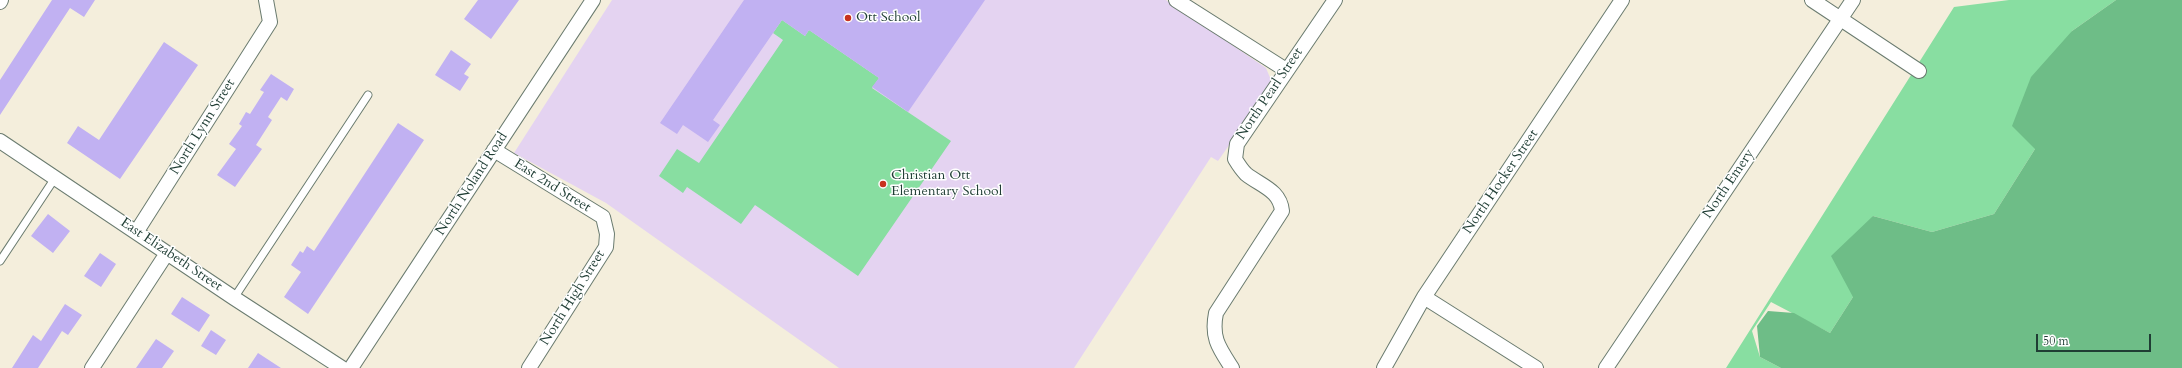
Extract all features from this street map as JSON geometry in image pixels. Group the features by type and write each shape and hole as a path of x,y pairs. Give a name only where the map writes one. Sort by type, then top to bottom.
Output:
{"street":[{"name":"North Lynn Street","path":"137,231 270,22 266,0"},
{"name":"North Noland Road","path":"351,368 593,0"},
{"path":"1176,0 1286,70"},
{"name":"North Pearl Street","path":"1232,368 1218,346 1213,326 1216,313 1282,211 1281,202 1245,173 1235,159 1237,144 1335,0"},
{"name":"North Hocker Street","path":"1384,368 1424,297 1622,0"},
{"path":"1812,0 1919,71"},
{"name":"North Emery","path":"1606,368 1853,0"},
{"name":"East Elizabeth Street","path":"0,141 137,231 234,298 342,368"},
{"name":"East 2nd Street","path":"494,150 603,217 605,225"},
{"name":"North High Street","path":"529,368 606,247 607,234 605,225"},
{"path":"92,368 167,253"},
{"path":"1424,297 1536,368"}],"lane":[{"path":"234,298 368,95"},
{"path":"0,261 55,178"}],"shaded area":[{"name":"Christian Ott Elementary School","path":"612,0 1166,0 1266,68 1271,80 1266,92 1218,161 1211,157 1074,368 839,368 606,203 514,153"}],"green space":[{"path":"2009,0 2116,0 2072,31 2035,149 1994,214 1932,232 1873,216 1853,297 1830,333 1771,302 1752,331 1760,357 1781,368 1726,368 1954,7"},
{"path":"2116,0 2182,0 2182,368 1781,368 1760,357 1757,326 1768,311 1794,313 1830,333 1853,297 1831,256 1873,216 1932,232 1994,214 2035,149 2012,126 2031,77 2072,31"},
{"path":"782,20 805,36 809,30 879,78 872,88 951,141 858,276 755,205 741,224 687,187 683,193 659,176 677,149 699,163 783,40 773,33"}],"building":[{"path":"52,0 95,0 84,17 70,8 0,115 0,80"},
{"path":"478,0 519,0 491,39 464,19"},
{"path":"744,0 985,0 908,112 872,87 879,78 809,30 805,36 782,20 713,120 720,125 708,142 683,125 677,134 660,123"},
{"path":"164,42 198,65 120,179 67,143 78,126 99,140"},
{"path":"451,50 471,64 464,74 469,77 460,91 435,75"},
{"path":"271,74 294,89 287,101 281,97 268,117 272,120 256,145 262,149 235,187 217,175 236,149 229,144 242,126 239,124 246,112 250,114 264,92 260,90"},
{"path":"398,123 424,140 308,314 284,297 301,272 291,265 300,251 303,253 307,246 314,251"},
{"path":"48,214 70,231 53,253 31,236"},
{"path":"100,253 116,264 101,287 84,276"},
{"path":"182,297 210,315 199,332 171,314"},
{"path":"65,304 82,315 68,335 62,331 38,368 12,368 33,335 41,341"},
{"path":"211,330 226,340 216,355 201,346"},
{"path":"156,339 174,351 162,368 136,368"},
{"path":"258,353 281,368 248,368"}],"place":[{"name":"Ott School","path":"848,18"},
{"name":"Christian Ott Elementary School","path":"883,184"}]}
